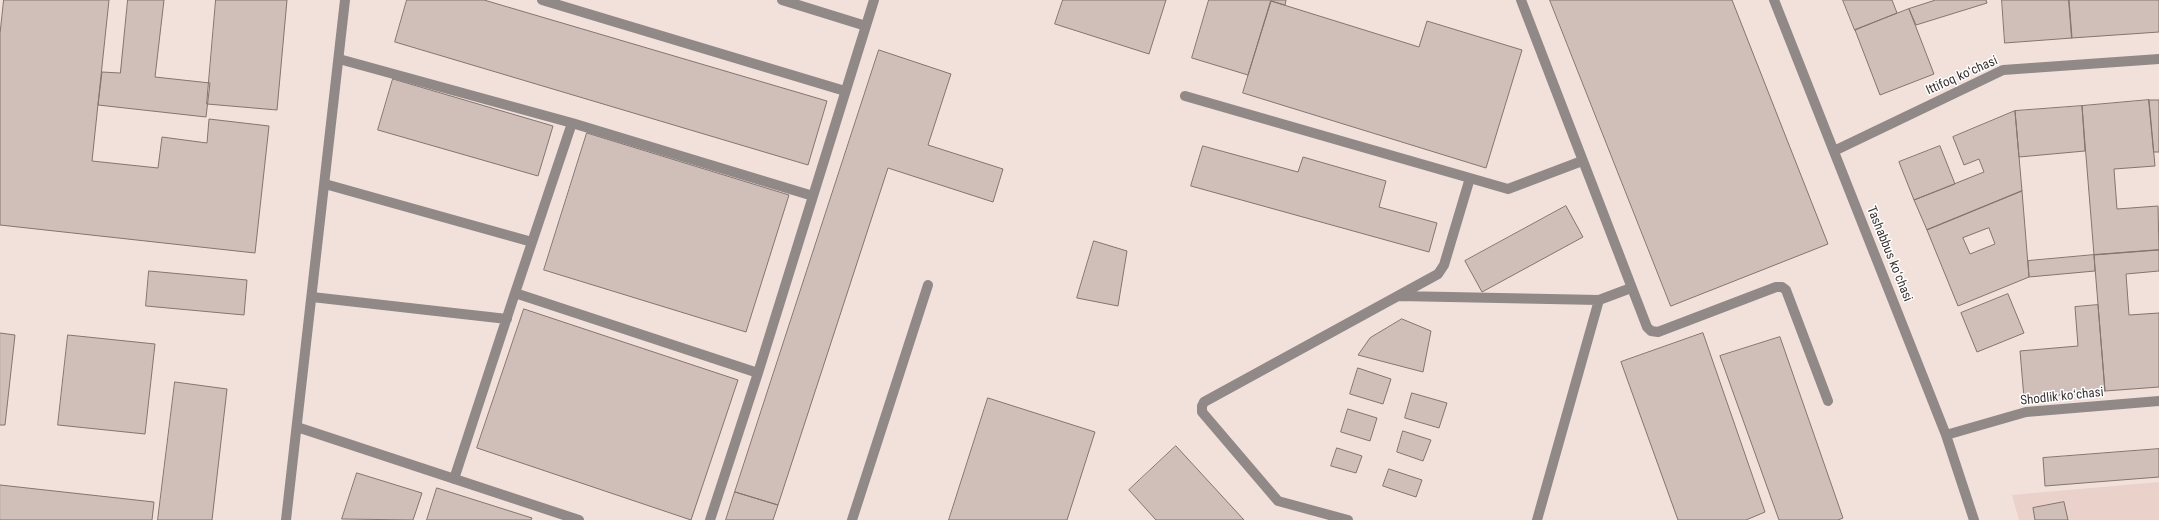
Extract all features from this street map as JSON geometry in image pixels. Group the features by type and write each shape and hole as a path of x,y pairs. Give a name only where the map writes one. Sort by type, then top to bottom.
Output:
{"street":[{"path":"286,520 345,0"},
{"path":"542,0 845,91"},
{"path":"782,0 866,26"},
{"path":"710,520 758,373 874,0"},
{"path":"1520,0 1647,327 1651,331 1658,332 1776,286 1782,287 1786,290 1828,401"},
{"name":"Tashabbus koʻchasi","path":"1774,0 1946,435 1974,520"},
{"path":"339,59 572,124 813,196"},
{"name":"Ittifoq koʻchasi","path":"1834,151 2003,70 2159,59"},
{"path":"1185,96 1508,189 1582,160"},
{"path":"454,479 572,124"},
{"path":"1348,520 1278,501 1202,412 1202,406 1204,402 1442,271 1470,178"},
{"path":"325,184 532,242"},
{"path":"852,520 928,285"},
{"path":"1397,296 1599,300 1631,288"},
{"path":"516,293 758,373"},
{"path":"312,297 507,319"},
{"path":"1537,520 1599,300"},
{"name":"Shodlik koʻchasi","path":"1946,435 2026,412 2159,401"},
{"path":"297,427 579,520"}],"shaded area":[{"path":"2159,482 2159,520 2019,520 2012,495"}],"building":[{"path":"4,0 109,0 92,161 158,168 162,137 207,143 209,119 269,126 255,253 0,225 0,34"},
{"path":"128,0 164,0 155,77 210,83 206,117 98,105 102,72 120,73"},
{"path":"216,0 287,0 277,110 207,104"},
{"path":"407,0 484,0 827,101 808,165 395,42"},
{"path":"1063,0 1166,0 1149,54 1055,24"},
{"path":"1209,0 1286,0 1285,5 1271,1 1248,75 1192,58"},
{"path":"1550,0 1732,0 1828,244 1671,306"},
{"path":"1843,0 1892,0 1897,13 1855,30"},
{"path":"1936,0 1986,0 1987,3 1916,25 1909,9"},
{"path":"2002,0 2069,0 2072,38 2005,43"},
{"path":"2069,0 2159,0 2159,32 2072,38"},
{"path":"1271,1 1419,47 1427,21 1522,50 1486,168 1243,93"},
{"path":"1909,9 1934,74 1880,95 1855,30"},
{"path":"879,50 951,74 928,145 1003,169 993,202 888,168 778,505 735,492"},
{"path":"393,79 553,126 538,176 378,130"},
{"path":"2149,100 2159,100 2159,152 2154,152"},
{"path":"2149,100 2155,166 2114,169 2117,209 2158,206 2159,250 2094,255 2082,106"},
{"path":"2082,106 2085,151 2019,157 2015,111"},
{"path":"2015,111 2022,191 1927,230 1914,200 1984,172 1979,159 1964,165 1953,137"},
{"path":"587,133 789,195 746,332 544,270"},
{"path":"1203,146 1298,172 1303,157 1386,181 1379,207 1437,223 1429,252 1191,186"},
{"path":"1940,146 1955,184 1914,200 1899,162"},
{"path":"2022,191 2029,277 1958,306 1927,230","holes":["1989,228 1995,244 1970,254 1963,238"]},
{"path":"1566,206 1583,237 1482,292 1465,261"},
{"path":"1094,241 1127,251 1118,306 1077,298"},
{"path":"2159,250 2159,271 2126,274 2129,315 2159,313 2159,387 2105,391 2094,255"},
{"path":"2094,255 2095,271 2029,277 2028,261"},
{"path":"149,271 247,280 244,315 146,306"},
{"path":"2008,294 2024,333 1977,352 1961,313"},
{"path":"2098,305 2105,391 2024,398 2020,351 2078,346 2075,307"},
{"path":"524,309 738,380 691,520 477,448"},
{"path":"1402,319 1431,331 1423,372 1358,355 1370,338"},
{"path":"0,333 15,335 5,425 0,425"},
{"path":"1703,333 1765,512 1746,520 1678,520 1621,362"},
{"path":"68,335 155,344 145,434 58,425"},
{"path":"1780,337 1843,518 1838,520 1779,520 1720,356"},
{"path":"1358,368 1391,379 1383,404 1350,394"},
{"path":"175,382 227,389 212,520 158,520"},
{"path":"1412,393 1447,403 1439,428 1405,418"},
{"path":"988,398 1095,432 1067,520 949,520"},
{"path":"1348,409 1377,418 1370,441 1341,432"},
{"path":"1403,431 1431,440 1423,461 1397,452"},
{"path":"1176,446 1244,520 1156,520 1129,490"},
{"path":"1337,448 1362,456 1356,473 1331,466"},
{"path":"2159,449 2159,477 2045,486 2043,458"},
{"path":"1389,469 1422,480 1416,497 1383,486"},
{"path":"357,473 422,493 413,520 342,519"},
{"path":"0,485 154,502 152,520 0,520"},
{"path":"437,488 532,518 531,520 427,520"},
{"path":"735,492 778,505 773,520 726,520"},
{"path":"2064,502 2068,520 2035,520 2033,508"}]}
